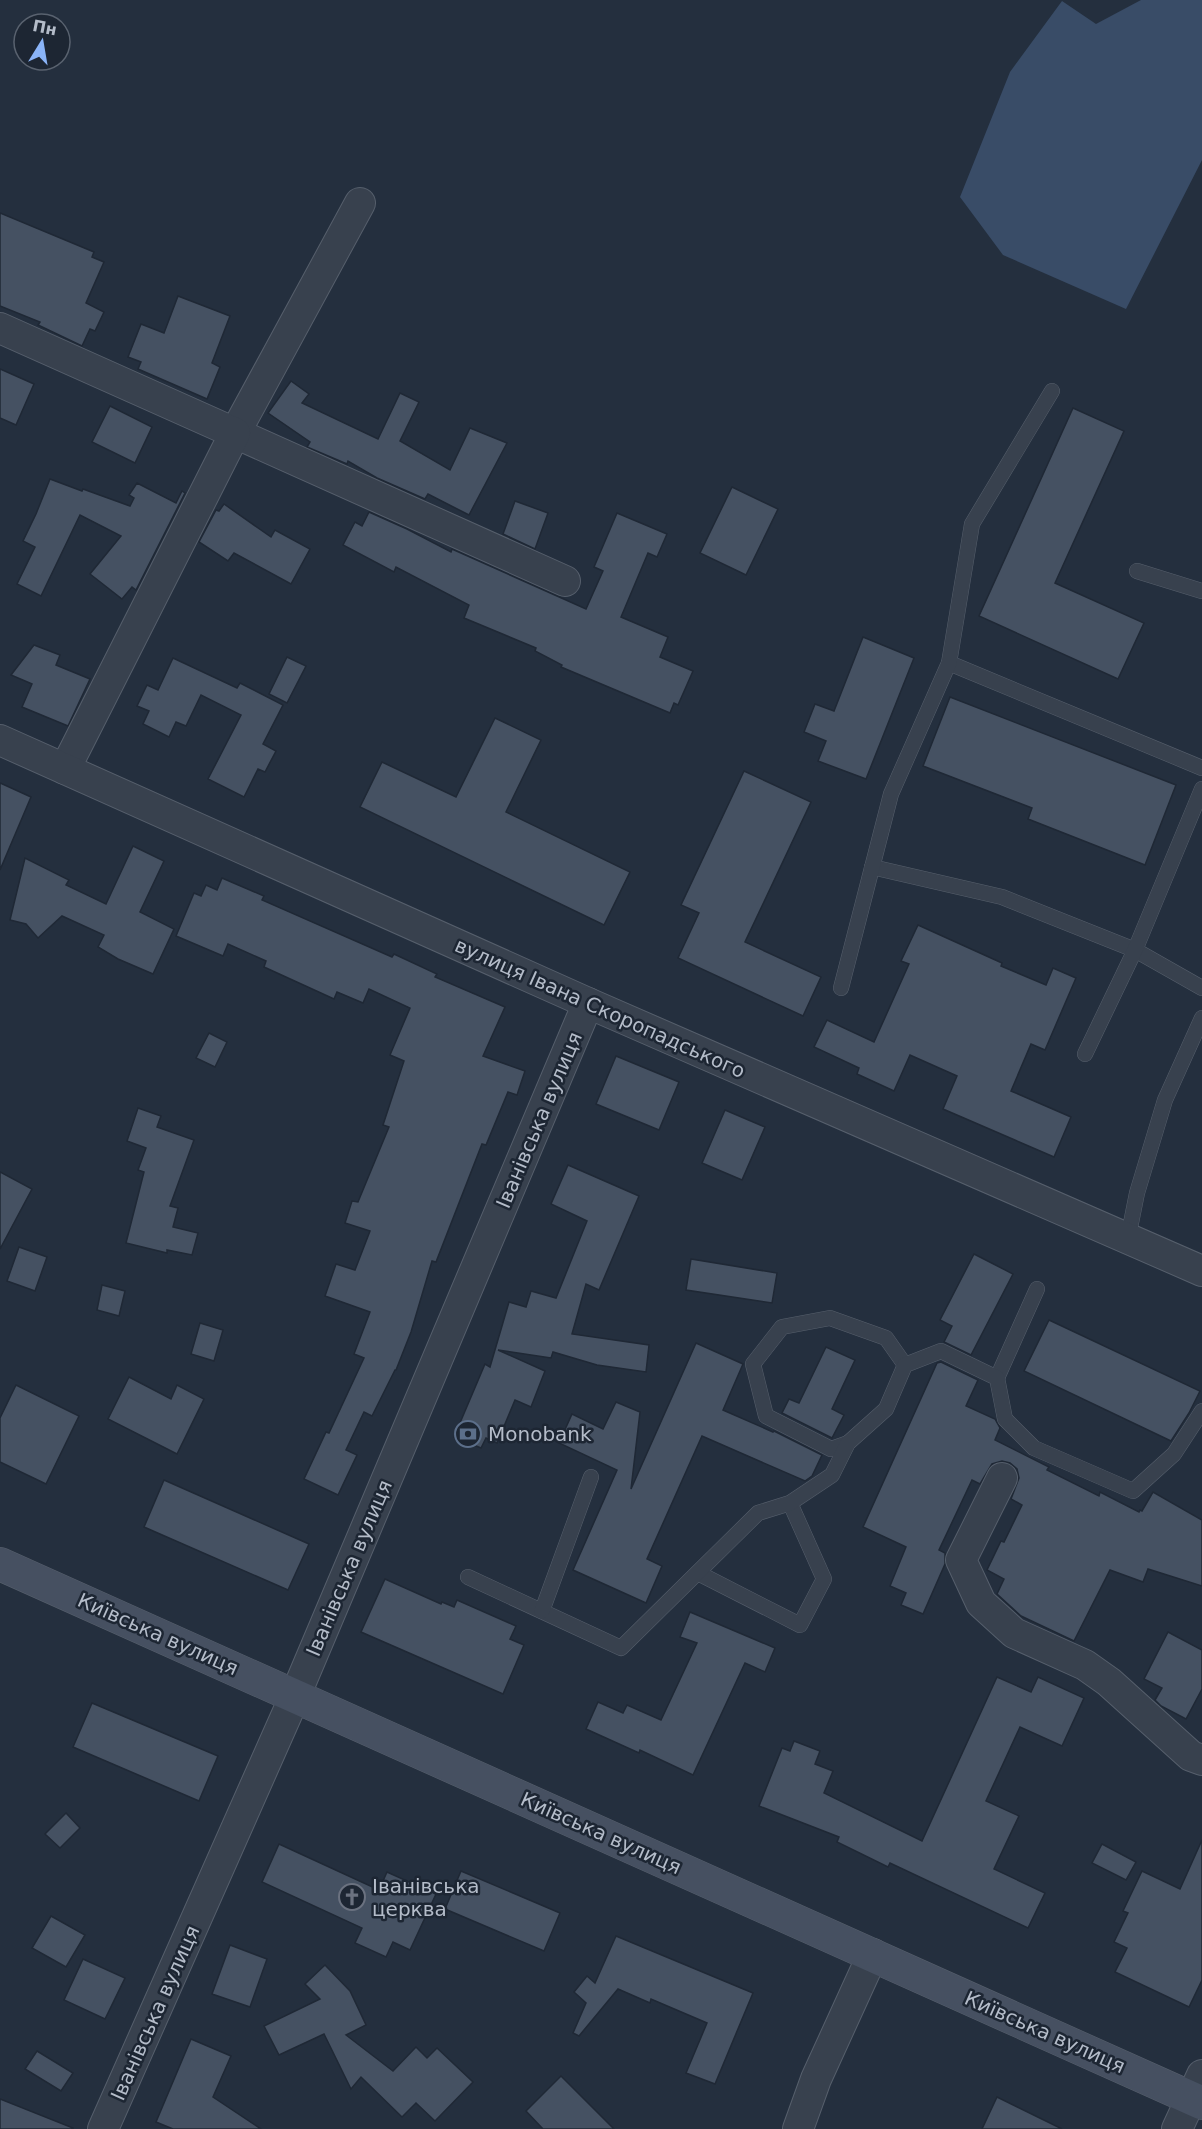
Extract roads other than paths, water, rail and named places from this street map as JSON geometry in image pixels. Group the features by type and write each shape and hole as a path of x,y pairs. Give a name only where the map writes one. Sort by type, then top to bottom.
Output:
{"main road":[{"name":"Київська вулиця","path":"0,1564 873,1954 1198,2092"}],"street":[{"path":"65,768 235,433 360,203"},
{"path":"0,328 565,581"},
{"name":"вулиця Івана Скоропадського","path":"0,740 588,1004 1202,1271"},
{"name":"Іванівська вулиця","path":"104,2129 295,1696 588,1004"},
{"path":"1002,1478 961,1560 981,1603 1014,1633 1085,1665 1109,1682 1191,1756 1202,1760"},
{"path":"798,2129 820,2069 873,1954"},
{"path":"1177,2129 1198,2092"}],"lane":[{"path":"841,988 891,794 949,663 972,524 1052,391"},
{"path":"1137,571 1202,591"},
{"path":"949,663 1202,768"},
{"path":"1085,1054 1135,950 1202,789"},
{"path":"872,867 1002,897 1135,950 1202,988"},
{"path":"1128,1238 1137,1193 1165,1100 1202,1018"},
{"path":"1037,1289 998,1378 1005,1419 1034,1448 1133,1491 1174,1454 1202,1411"},
{"path":"848,1443 831,1449 766,1416 753,1364 782,1327 830,1318 886,1338 905,1365"},
{"path":"468,1577 621,1648 758,1513 790,1503 832,1475 848,1443 886,1409 905,1365 940,1351 998,1378"},
{"path":"542,1611 591,1477"},
{"path":"698,1573 800,1625 824,1579 790,1503"}],"water":[{"path":"1141,0 1202,0 1202,160 1126,309 1003,255 960,197 1010,72 1062,1 1096,24"}],"place":[{"name":"Monobank","path":"468,1434"},
{"name":"Іванівська церква","path":"352,1897"}]}
